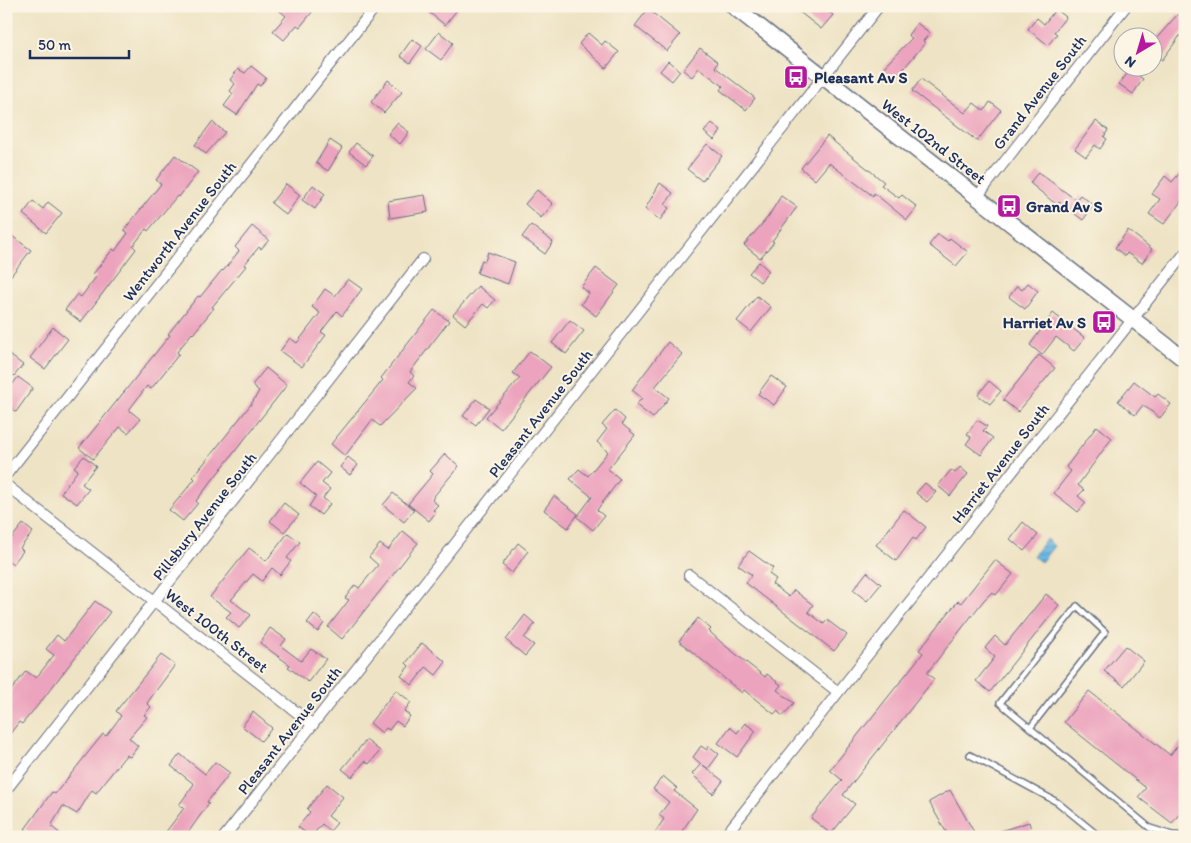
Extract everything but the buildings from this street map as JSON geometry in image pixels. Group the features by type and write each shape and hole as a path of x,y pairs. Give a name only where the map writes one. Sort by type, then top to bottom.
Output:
{"street":[{"name":"Wentworth Avenue South","path":"6,475 376,6"},
{"name":"West 102nd Street","path":"733,6 1185,360"},
{"name":"Pleasant Avenue South","path":"224,837 879,6"},
{"name":"Grand Avenue South","path":"977,197 1126,6"},
{"name":"Harriet Avenue South","path":"724,837 1185,253"},
{"name":"Pillsbury Avenue South","path":"6,790 424,259"},
{"name":"West 100th Street","path":"6,485 313,724"},
{"path":"689,576 838,692"}],"lane":[{"path":"1030,728 1106,632 1077,606 1000,703 1030,728 1150,828 1172,835 1185,836"},
{"path":"970,755 1057,802 1100,837"}],"water":[{"path":"1046,539 1054,546 1041,562 1033,556"}],"place":[{"name":"Pleasant Av S","path":"796,77"},
{"name":"Grand Av S","path":"1009,206"},
{"name":"Harriet Av S","path":"1104,322"}]}
